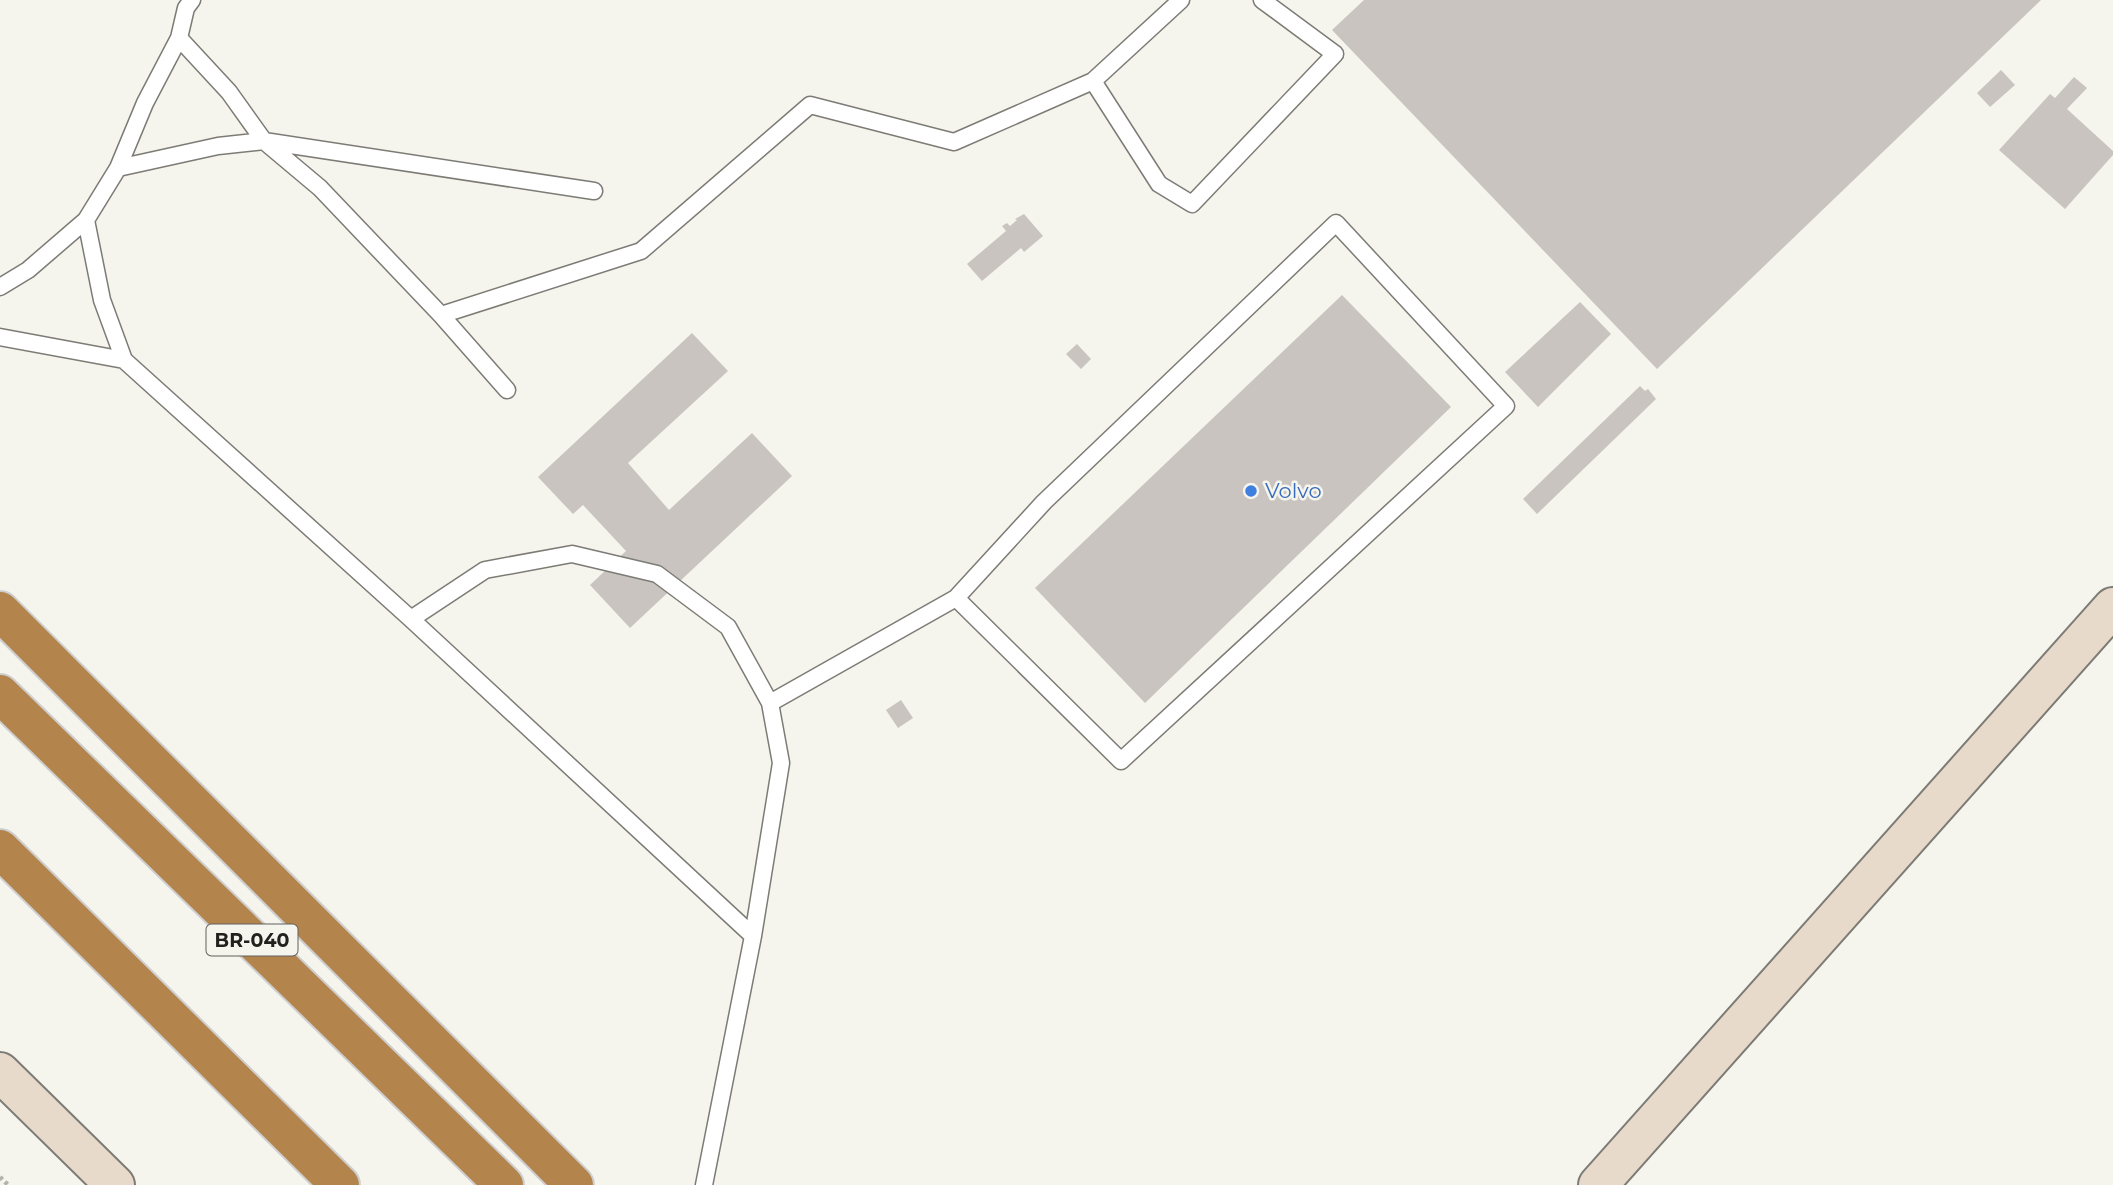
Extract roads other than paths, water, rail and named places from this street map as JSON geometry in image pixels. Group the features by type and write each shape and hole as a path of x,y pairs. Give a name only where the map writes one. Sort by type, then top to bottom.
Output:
{"highway":[{"path":"0,611 574,1185"},
{"name":"BR-040","path":"0,694 504,1185"},
{"path":"0,849 340,1185"}],"street":[{"path":"1598,1185 2113,607"},
{"path":"0,1072 115,1185"}],"lane":[{"path":"441,315 641,251 810,105 954,142 1093,81 1181,0"},
{"path":"1093,81 1159,184 1192,204 1335,54 1262,0"},
{"path":"0,287 28,270 86,220 118,168 145,103 179,38 188,3"},
{"path":"179,38 229,92 264,141 320,188 441,315 507,390"},
{"path":"118,168 218,146 264,141 594,191"},
{"path":"86,220 102,300 124,360 411,619 753,936"},
{"path":"771,703 956,598 1044,502 1336,223 1506,406 1121,761 956,598"},
{"path":"0,337 124,360"},
{"path":"411,619 485,570 572,554 657,574 727,627 771,703 781,763 753,936 704,1185"}],"place":[{"name":"Volvo","path":"1251,491"}]}
